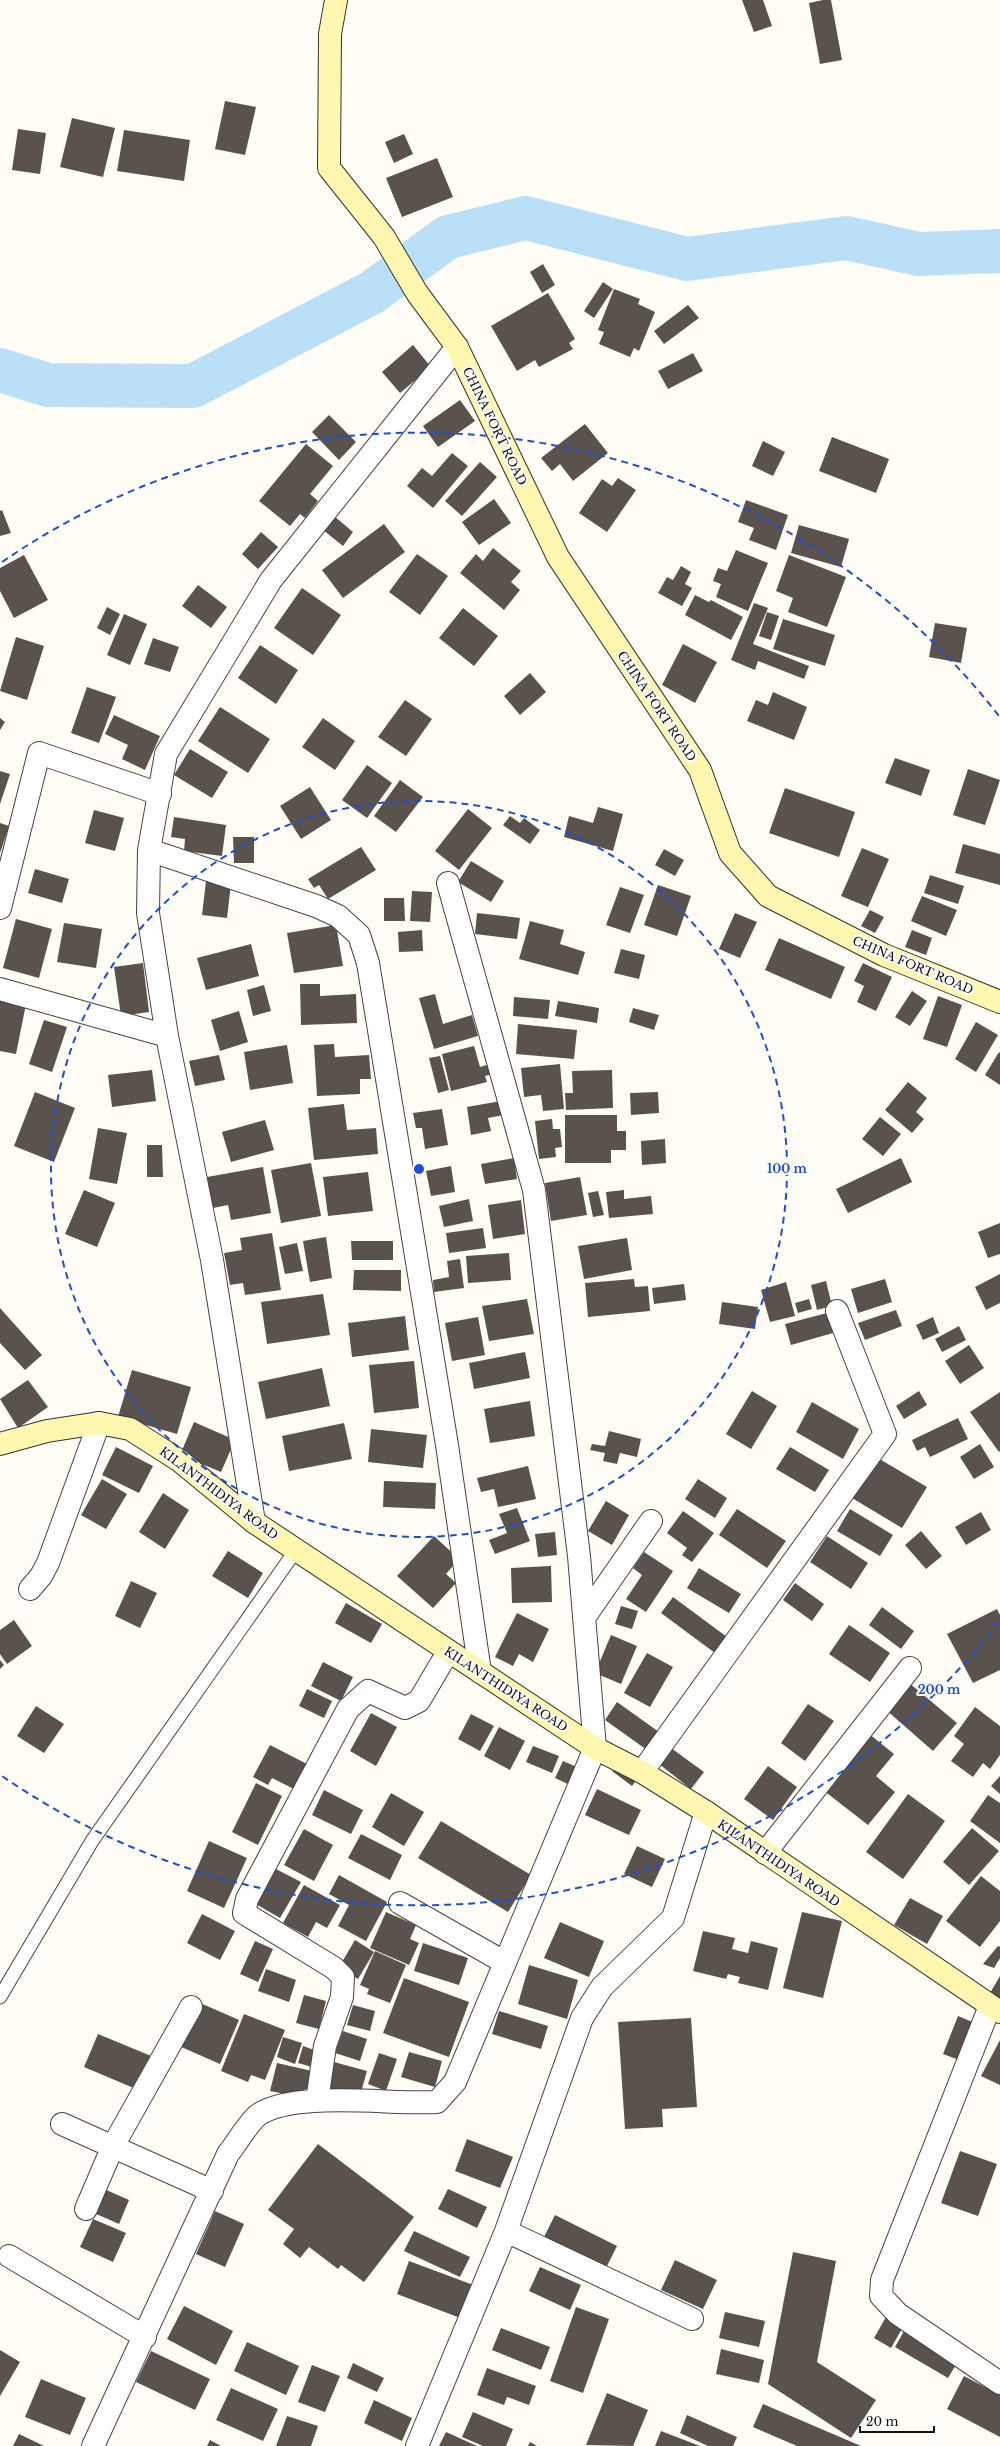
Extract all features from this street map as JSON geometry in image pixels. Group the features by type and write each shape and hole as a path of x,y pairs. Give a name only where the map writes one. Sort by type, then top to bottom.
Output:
{"street":[{"name":"CHINA FORT ROAD","path":"336,0 330,34 329,168 384,237 417,293 457,347 558,557 700,770 730,853 768,896 884,955 1000,1002"},
{"path":"254,1522 212,1260 167,1036 148,913 149,850 166,754 270,580 457,347"},
{"path":"0,908 39,754 160,794"},
{"path":"149,850 316,906 338,916 358,935 368,963 448,1444 480,1672"},
{"path":"93,2446 145,2337 228,2154 258,2115 281,2106 317,2101 416,2104 437,2102 455,2082 595,1748 578,1556 534,1190 448,883"},
{"path":"0,989 167,1036"},
{"path":"642,1772 885,1434 836,1311"},
{"path":"30,1589 41,1576 48,1563 100,1423"},
{"name":"KILANTHIDIYA ROAD","path":"0,1444 47,1431 100,1423 130,1428 180,1461 254,1522 595,1748 642,1772 706,1812 995,2009"},
{"path":"584,1618 651,1520"},
{"path":"317,2101 325,2046 342,1997 343,1977 334,1968 244,1913 247,1900 348,1709 368,1691 405,1708 419,1701 448,1652"},
{"path":"765,1852 910,1668"},
{"path":"417,2446 506,2231 582,2018 602,1987 673,1918 706,1812"},
{"path":"400,1903 504,1962"},
{"path":"86,2209 113,2146 191,2007"},
{"path":"995,2009 882,2280 881,2296 898,2314 1000,2383"},
{"path":"62,2124 212,2191"},
{"path":"506,2231 692,2319"},
{"path":"9,2256 145,2337"}],"lane":[{"path":"0,1997 92,1841 296,1550"}],"building":[{"path":"742,0 763,0 772,26 754,32"},
{"path":"831,0 842,60 820,64 809,3"},
{"path":"225,101 256,107 245,155 215,149"},
{"path":"72,118 115,128 103,177 60,167"},
{"path":"18,129 46,133 40,174 12,170"},
{"path":"124,130 190,140 184,181 117,171"},
{"path":"404,134 413,154 394,163 385,142"},
{"path":"437,158 453,197 402,217 386,178"},
{"path":"543,264 555,285 542,293 530,272"},
{"path":"603,282 613,289 594,318 584,311"},
{"path":"614,289 640,299 638,304 655,312 639,351 634,348 630,357 599,344 604,332 598,330"},
{"path":"548,293 575,339 569,343 573,349 539,367 535,360 517,371 491,326"},
{"path":"688,305 699,318 664,344 654,331"},
{"path":"413,345 431,367 400,393 382,372"},
{"path":"693,353 703,371 668,389 658,371"},
{"path":"460,400 475,421 438,447 423,426"},
{"path":"329,415 356,442 339,460 312,432"},
{"path":"585,424 608,453 573,481 560,464 552,471 541,458"},
{"path":"832,437 889,459 876,493 819,471"},
{"path":"763,441 785,452 773,476 752,466"},
{"path":"306,444 333,466 310,494 318,501 305,518 300,514 290,526 259,501"},
{"path":"452,453 468,466 433,508 407,486 422,468 432,476"},
{"path":"480,462 497,477 462,516 445,501"},
{"path":"618,478 636,490 607,532 579,513 602,479 612,486"},
{"path":"494,499 511,523 479,545 462,522"},
{"path":"746,500 788,515 776,550 749,540 754,528 738,522"},
{"path":"2,510 11,533 0,536 0,511"},
{"path":"334,516 353,532 343,546 323,530"},
{"path":"384,524 405,552 343,598 322,570"},
{"path":"799,525 849,539 841,567 791,553"},
{"path":"261,532 278,547 258,569 242,554"},
{"path":"493,548 521,571 511,582 520,590 504,610 460,573 476,554 483,561"},
{"path":"736,550 768,563 748,611 716,597 721,584 713,581 718,568 727,571"},
{"path":"417,554 448,576 420,615 389,592"},
{"path":"24,555 48,600 14,618 0,591 0,568"},
{"path":"789,555 846,577 827,627 788,612 793,598 776,591"},
{"path":"681,566 691,572 685,584 692,588 682,606 658,593 667,577 673,580"},
{"path":"198,585 227,607 211,628 182,606"},
{"path":"302,588 341,615 313,655 274,628"},
{"path":"695,595 709,602 711,600 743,617 731,640 685,615"},
{"path":"754,603 768,608 753,644 809,666 804,679 758,661 755,670 731,660"},
{"path":"107,607 120,614 110,635 97,628"},
{"path":"463,608 498,636 474,666 439,638"},
{"path":"767,612 779,616 771,640 759,636"},
{"path":"124,614 147,624 130,665 107,655"},
{"path":"783,619 835,635 825,666 773,649"},
{"path":"935,623 967,628 961,663 929,657"},
{"path":"16,637 44,646 27,700 0,691"},
{"path":"153,638 179,647 170,672 144,664"},
{"path":"683,644 717,662 695,703 662,685"},
{"path":"260,645 298,670 276,704 238,678"},
{"path":"530,673 546,692 520,715 504,696"},
{"path":"87,687 116,697 99,743 71,733"},
{"path":"773,692 807,707 794,740 747,721 756,700 768,705"},
{"path":"405,700 432,719 406,756 378,737"},
{"path":"220,707 270,739 248,773 198,741"},
{"path":"114,715 160,736 145,770 122,759 128,745 105,734"},
{"path":"0,718 5,722 0,730"},
{"path":"323,718 355,741 335,770 302,747"},
{"path":"190,749 228,772 212,798 174,775"},
{"path":"895,758 930,770 921,796 885,783"},
{"path":"367,765 392,783 367,818 342,800"},
{"path":"968,769 1000,780 985,825 953,815"},
{"path":"0,771 10,774 0,804"},
{"path":"400,780 423,797 396,832 374,816"},
{"path":"310,787 331,820 301,839 280,806"},
{"path":"785,788 855,812 839,857 769,833"},
{"path":"598,807 623,814 613,851 564,837 569,816 593,823"},
{"path":"468,809 492,828 459,870 435,851"},
{"path":"94,810 124,818 115,851 85,843"},
{"path":"510,816 520,823 524,818 540,830 530,844 503,825"},
{"path":"174,817 226,825 222,856 184,851 185,839 171,837"},
{"path":"0,823 9,826 0,853"},
{"path":"233,837 254,837 254,863 234,863"},
{"path":"963,844 1000,854 1000,885 955,873"},
{"path":"361,847 376,870 328,899 319,885 314,888 308,879"},
{"path":"862,848 889,859 868,907 841,896"},
{"path":"664,849 684,860 675,876 655,865"},
{"path":"471,861 504,881 491,902 458,882"},
{"path":"35,869 69,879 62,903 28,893"},
{"path":"930,875 964,886 958,904 924,893"},
{"path":"206,881 231,884 227,918 202,915"},
{"path":"658,885 691,896 677,936 644,925"},
{"path":"620,887 644,895 630,933 606,925"},
{"path":"412,891 432,892 430,922 410,921"},
{"path":"922,896 957,910 946,936 911,921"},
{"path":"384,898 404,898 405,921 384,921"},
{"path":"870,910 884,917 875,933 861,926"},
{"path":"477,913 520,918 517,939 475,934"},
{"path":"735,913 757,922 740,958 719,949"},
{"path":"16,919 52,929 39,978 3,968"},
{"path":"530,921 564,930 560,944 585,952 578,975 519,959"},
{"path":"64,923 102,929 96,968 57,962"},
{"path":"336,925 343,966 294,973 287,933"},
{"path":"422,930 423,951 399,952 398,932"},
{"path":"912,930 932,938 926,955 905,947"},
{"path":"779,938 845,967 831,999 765,970"},
{"path":"251,944 259,976 206,990 197,958"},
{"path":"621,949 645,955 639,979 614,973"},
{"path":"143,963 149,1012 121,1016 114,967"},
{"path":"863,963 892,977 876,1011 857,1002 864,986 854,981"},
{"path":"300,984 320,984 320,996 356,994 357,1023 301,1025"},
{"path":"264,985 271,1011 253,1016 247,990"},
{"path":"912,991 927,1001 910,1026 895,1017"},
{"path":"435,994 443,1024 472,1015 478,1036 434,1049 419,998"},
{"path":"938,996 962,1005 947,1047 923,1039"},
{"path":"514,997 550,1000 548,1019 513,1016"},
{"path":"0,999 26,1004 16,1054 0,1051"},
{"path":"558,1001 599,1008 597,1023 555,1016"},
{"path":"633,1008 659,1015 654,1030 629,1022"},
{"path":"239,1011 248,1042 220,1051 211,1020"},
{"path":"44,1020 67,1027 52,1072 29,1064"},
{"path":"976,1022 998,1035 976,1072 955,1059"},
{"path":"518,1024 577,1030 574,1059 516,1054"},
{"path":"334,1044 335,1057 369,1055 371,1079 360,1079 360,1094 317,1096 314,1045"},
{"path":"287,1045 293,1083 250,1090 244,1052"},
{"path":"474,1046 480,1067 490,1064 492,1074 485,1076 487,1082 451,1091 442,1054"},
{"path":"999,1052 1000,1053 1000,1085 985,1075"},
{"path":"219,1055 225,1080 195,1086 189,1061"},
{"path":"440,1056 449,1090 438,1093 429,1058"},
{"path":"560,1064 564,1109 543,1111 541,1095 524,1097 521,1068"},
{"path":"152,1070 156,1101 112,1107 108,1075"},
{"path":"612,1070 613,1108 566,1110 565,1093 573,1093 572,1071"},
{"path":"908,1082 927,1098 916,1112 924,1119 912,1133 885,1110"},
{"path":"35,1092 75,1108 54,1162 14,1146"},
{"path":"658,1092 659,1113 631,1115 630,1093"},
{"path":"501,1101 504,1115 488,1118 491,1131 471,1135 467,1107"},
{"path":"344,1104 347,1130 376,1128 378,1154 314,1160 308,1108"},
{"path":"442,1109 448,1145 425,1149 422,1128 416,1128 413,1113"},
{"path":"565,1115 617,1115 617,1131 626,1131 626,1150 611,1150 611,1163 565,1163"},
{"path":"880,1117 901,1134 883,1156 862,1139"},
{"path":"552,1119 553,1129 560,1129 562,1147 555,1148 556,1157 539,1159 535,1121"},
{"path":"265,1120 274,1150 231,1162 222,1132"},
{"path":"98,1128 127,1133 117,1184 89,1179"},
{"path":"665,1139 666,1163 642,1165 641,1141"},
{"path":"147,1145 162,1145 163,1177 147,1177"},
{"path":"514,1158 517,1179 485,1184 481,1164"},
{"path":"901,1158 912,1182 848,1213 836,1189"},
{"path":"311,1163 321,1216 281,1223 271,1170"},
{"path":"451,1166 455,1192 431,1196 426,1171"},
{"path":"263,1167 271,1213 231,1220 228,1205 213,1208 207,1177"},
{"path":"368,1172 373,1211 328,1216 323,1177"},
{"path":"580,1177 587,1215 551,1221 545,1183"},
{"path":"84,1190 115,1203 97,1247 65,1234"},
{"path":"624,1190 624,1199 651,1196 653,1214 609,1218 606,1192"},
{"path":"598,1191 604,1215 593,1217 588,1193"},
{"path":"469,1199 473,1221 444,1227 439,1206"},
{"path":"521,1200 525,1234 493,1239 488,1205"},
{"path":"1000,1223 1000,1254 988,1258 978,1232"},
{"path":"483,1228 486,1248 449,1253 446,1233"},
{"path":"272,1233 281,1290 245,1295 243,1283 230,1285 224,1253 242,1250 240,1238"},
{"path":"326,1237 332,1278 310,1282 303,1241"},
{"path":"627,1238 632,1270 584,1279 578,1246"},
{"path":"351,1241 393,1241 393,1260 352,1260"},
{"path":"297,1243 303,1271 285,1274 279,1247"},
{"path":"509,1253 511,1280 468,1283 466,1256"},
{"path":"460,1259 464,1288 434,1292 433,1280 449,1277 447,1261"},
{"path":"354,1270 401,1270 401,1291 353,1290"},
{"path":"1000,1274 1000,1303 986,1310 975,1287"},
{"path":"634,1279 635,1287 648,1286 650,1311 588,1317 585,1283"},
{"path":"885,1279 892,1302 858,1313 851,1289"},
{"path":"826,1281 832,1306 817,1310 811,1285"},
{"path":"786,1282 795,1316 770,1322 761,1290"},
{"path":"684,1284 686,1300 654,1304 652,1288"},
{"path":"323,1294 330,1335 267,1344 261,1302"},
{"path":"527,1299 534,1334 489,1341 482,1306"},
{"path":"809,1299 812,1309 798,1313 795,1303"},
{"path":"722,1302 758,1307 755,1329 719,1324"},
{"path":"0,1308 42,1355 25,1370 0,1343"},
{"path":"896,1310 902,1326 865,1340 858,1323"},
{"path":"827,1313 833,1333 791,1345 785,1324"},
{"path":"405,1316 409,1350 352,1357 348,1323"},
{"path":"478,1317 485,1355 452,1361 445,1323"},
{"path":"933,1317 939,1333 923,1340 916,1325"},
{"path":"959,1326 966,1340 942,1352 935,1339"},
{"path":"969,1345 984,1368 960,1384 945,1361"},
{"path":"525,1352 530,1378 474,1389 469,1363"},
{"path":"414,1361 419,1408 374,1413 369,1365"},
{"path":"322,1368 330,1406 266,1419 258,1382"},
{"path":"132,1370 191,1387 177,1434 118,1417"},
{"path":"28,1380 48,1407 18,1428 0,1399"},
{"path":"752,1391 777,1406 751,1449 726,1434"},
{"path":"919,1391 927,1405 904,1419 896,1406"},
{"path":"1000,1392 1000,1451 999,1452 970,1412"},
{"path":"530,1401 535,1436 490,1443 484,1409"},
{"path":"812,1402 859,1429 843,1459 796,1432"},
{"path":"958,1418 968,1439 930,1457 925,1447 917,1451 912,1440"},
{"path":"194,1422 235,1440 221,1472 180,1455"},
{"path":"344,1423 352,1459 289,1471 282,1436"},
{"path":"371,1429 427,1435 423,1468 368,1462"},
{"path":"609,1431 641,1439 637,1457 620,1453 617,1464 603,1461 605,1453 590,1450 592,1444 605,1446"},
{"path":"980,1444 994,1467 974,1479 960,1457"},
{"path":"116,1447 153,1466 139,1493 102,1475"},
{"path":"790,1447 829,1470 815,1492 776,1469"},
{"path":"876,1457 927,1487 902,1528 852,1498"},
{"path":"528,1466 536,1499 498,1507 494,1489 481,1492 477,1478"},
{"path":"102,1479 127,1494 106,1529 81,1515"},
{"path":"698,1479 727,1498 715,1518 685,1499"},
{"path":"384,1481 436,1483 435,1509 383,1507"},
{"path":"163,1493 189,1510 165,1549 139,1532"},
{"path":"606,1501 629,1515 612,1545 588,1531"},
{"path":"517,1508 530,1541 495,1554 489,1540 507,1533 499,1514"},
{"path":"737,1509 786,1541 767,1568 719,1535"},
{"path":"850,1509 893,1535 880,1556 837,1531"},
{"path":"683,1511 714,1533 692,1562 682,1555 687,1548 667,1533"},
{"path":"981,1512 991,1530 966,1545 955,1527"},
{"path":"921,1531 942,1556 926,1569 905,1545"},
{"path":"555,1532 557,1555 538,1557 535,1534"},
{"path":"434,1536 459,1559 446,1574 456,1583 433,1608 397,1576"},
{"path":"827,1536 868,1563 851,1589 810,1562"},
{"path":"228,1551 263,1573 248,1598 212,1576"},
{"path":"644,1552 673,1571 646,1612 626,1599 642,1575 633,1568"},
{"path":"551,1566 552,1602 512,1603 511,1568"},
{"path":"699,1568 741,1594 729,1613 687,1588"},
{"path":"131,1581 157,1593 140,1628 115,1616"},
{"path":"795,1583 824,1604 812,1621 783,1600"},
{"path":"673,1597 727,1637 715,1653 661,1613"},
{"path":"346,1603 382,1624 371,1643 335,1623"},
{"path":"621,1606 638,1611 632,1629 615,1624"},
{"path":"882,1607 914,1631 901,1649 869,1625"},
{"path":"997,1609 1000,1615 1000,1670 973,1683 947,1634"},
{"path":"517,1613 549,1629 533,1662 519,1654 513,1666 495,1657"},
{"path":"14,1620 32,1646 7,1664 0,1654 0,1630"},
{"path":"849,1625 890,1653 870,1682 829,1654"},
{"path":"611,1635 637,1646 621,1684 595,1673"},
{"path":"647,1653 673,1667 650,1707 624,1693"},
{"path":"0,1660 4,1665 0,1669"},
{"path":"323,1662 353,1677 341,1701 311,1686"},
{"path":"908,1682 957,1723 933,1751 885,1709"},
{"path":"307,1689 332,1701 324,1718 299,1706"},
{"path":"617,1702 659,1732 647,1750 605,1720"},
{"path":"808,1704 834,1721 805,1761 781,1743"},
{"path":"36,1706 64,1724 44,1753 17,1736"},
{"path":"975,1707 1000,1726 1000,1755 990,1769 983,1763 973,1777 951,1761 964,1744 954,1736"},
{"path":"371,1713 397,1727 376,1766 350,1751"},
{"path":"471,1714 494,1726 480,1751 458,1739"},
{"path":"499,1727 525,1741 510,1770 484,1756"},
{"path":"868,1733 894,1754 876,1776 895,1792 868,1825 823,1790"},
{"path":"270,1745 307,1764 294,1789 272,1778 268,1785 253,1777"},
{"path":"533,1746 559,1756 552,1773 526,1762"},
{"path":"671,1748 704,1772 691,1789 659,1764"},
{"path":"563,1761 577,1767 570,1785 555,1778"},
{"path":"618,1764 637,1779 632,1786 612,1771"},
{"path":"768,1766 797,1787 773,1820 744,1799"},
{"path":"1000,1776 1000,1794 991,1786"},
{"path":"256,1783 282,1796 258,1845 232,1832"},
{"path":"597,1789 641,1810 629,1835 585,1815"},
{"path":"324,1790 363,1810 351,1834 312,1815"},
{"path":"391,1793 424,1812 404,1846 372,1827"},
{"path":"908,1794 945,1821 903,1879 866,1852"},
{"path":"988,1795 1000,1803 1000,1843 970,1821"},
{"path":"441,1821 531,1875 508,1912 418,1858"},
{"path":"972,1828 999,1851 969,1885 943,1862"},
{"path":"304,1829 333,1845 314,1881 284,1865"},
{"path":"361,1834 402,1855 390,1880 348,1858"},
{"path":"209,1841 247,1858 224,1908 187,1891"},
{"path":"637,1846 665,1859 652,1887 624,1874"},
{"path":"274,1868 301,1882 280,1918 254,1903"},
{"path":"339,1875 387,1902 366,1941 338,1926 349,1905 329,1894"},
{"path":"981,1876 1000,1891 1000,1921 980,1947 946,1921"},
{"path":"304,1885 340,1905 327,1928 316,1922 308,1937 283,1923"},
{"path":"910,1898 943,1916 927,1944 894,1925"},
{"path":"386,1912 416,1925 410,1939 419,1943 409,1965 370,1948"},
{"path":"802,1912 842,1921 823,1998 783,1988"},
{"path":"202,1914 235,1931 220,1960 187,1943"},
{"path":"560,1922 604,1941 589,1977 544,1958"},
{"path":"703,1931 735,1938 732,1949 748,1953 751,1941 778,1948 768,1990 738,1983 740,1977 728,1974 726,1979 693,1971"},
{"path":"355,1940 374,1952 358,1979 339,1967"},
{"path":"255,1941 273,1949 258,1982 240,1974"},
{"path":"423,1943 468,1958 459,1985 414,1971"},
{"path":"998,1946 1000,1947 1000,1958 994,1968 983,1964"},
{"path":"375,1951 406,1965 390,2003 367,1994 369,1989 360,1985"},
{"path":"529,1965 578,1980 567,2019 518,2004"},
{"path":"266,1969 296,1980 289,2002 258,1991"},
{"path":"1000,1976 1000,1998 990,1993"},
{"path":"404,1978 469,2002 449,2057 383,2033"},
{"path":"304,1995 326,2001 319,2029 296,2023"},
{"path":"198,2002 239,2020 220,2064 179,2046"},
{"path":"353,2005 375,2011 370,2031 347,2025"},
{"path":"499,2011 548,2026 541,2049 492,2034"},
{"path":"244,2014 285,2030 265,2080 251,2075 248,2082 221,2071"},
{"path":"958,2016 975,2023 959,2060 943,2054"},
{"path":"691,2018 697,2107 662,2109 663,2127 625,2129 618,2022"},
{"path":"343,2031 367,2039 360,2061 335,2053"},
{"path":"98,2034 156,2058 136,2089 84,2067"},
{"path":"283,2037 302,2043 295,2064 277,2057"},
{"path":"1000,2040 1000,2085 981,2076"},
{"path":"303,2046 317,2051 312,2067 298,2063"},
{"path":"409,2052 442,2061 435,2087 401,2077"},
{"path":"379,2053 397,2059 386,2091 368,2084"},
{"path":"334,2062 367,2071 359,2099 327,2090"},
{"path":"277,2063 312,2071 307,2089 290,2095 270,2091"},
{"path":"467,2139 513,2157 500,2188 455,2171"},
{"path":"318,2144 414,2217 364,2282 341,2265 338,2269 309,2247 300,2258 283,2244 294,2229 268,2210"},
{"path":"960,2151 997,2164 978,2216 941,2203"},
{"path":"104,2189 129,2200 119,2224 94,2213"},
{"path":"448,2189 487,2207 477,2228 438,2209"},
{"path":"215,2211 244,2224 225,2267 196,2254"},
{"path":"555,2215 617,2246 604,2272 542,2241"},
{"path":"93,2219 126,2233 113,2262 80,2247"},
{"path":"414,2231 470,2257 460,2277 404,2251"},
{"path":"793,2252 836,2261 817,2362 876,2400 851,2438 768,2384"},
{"path":"675,2260 717,2280 703,2309 661,2290"},
{"path":"409,2261 476,2286 463,2319 397,2294"},
{"path":"540,2267 581,2285 570,2310 529,2291"},
{"path":"184,2306 233,2331 216,2365 167,2339"},
{"path":"576,2307 609,2319 583,2393 550,2381"},
{"path":"725,2312 765,2321 759,2347 719,2338"},
{"path":"886,2317 903,2327 891,2348 874,2338"},
{"path":"501,2328 550,2347 541,2370 492,2350"},
{"path":"904,2331 957,2363 948,2378 895,2347"},
{"path":"247,2342 299,2366 286,2395 234,2371"},
{"path":"721,2349 764,2360 759,2383 716,2374"},
{"path":"0,2350 20,2362 0,2396"},
{"path":"151,2351 210,2379 195,2410 136,2382"},
{"path":"353,2363 384,2378 377,2392 347,2378"},
{"path":"312,2365 340,2376 325,2412 298,2402"},
{"path":"487,2368 536,2386 529,2405 507,2397 504,2405 477,2395"},
{"path":"964,2376 1000,2395 1000,2437 947,2409"},
{"path":"41,2379 86,2398 70,2435 25,2417"},
{"path":"231,2388 278,2409 263,2441 216,2420"},
{"path":"607,2393 648,2410 633,2446 586,2445"},
{"path":"374,2400 412,2418 402,2441 364,2423"},
{"path":"763,2404 861,2446 797,2446 753,2427"},
{"path":"473,2412 513,2429 506,2446 483,2446 462,2437"},
{"path":"687,2415 737,2437 733,2446 708,2446 680,2433"},
{"path":"287,2416 318,2426 311,2446 276,2446"},
{"path":"661,2431 700,2446 655,2446"},
{"path":"446,2432 477,2446 439,2446"},
{"path":"19,2434 44,2446 13,2446"},
{"path":"210,2440 221,2446 207,2446"},
{"path":"530,2442 537,2446 528,2446"}],"waterway":[{"path":"0,370 48,385 193,386 371,293 448,237 526,218 687,259 846,238 919,254 1000,251"}]}
